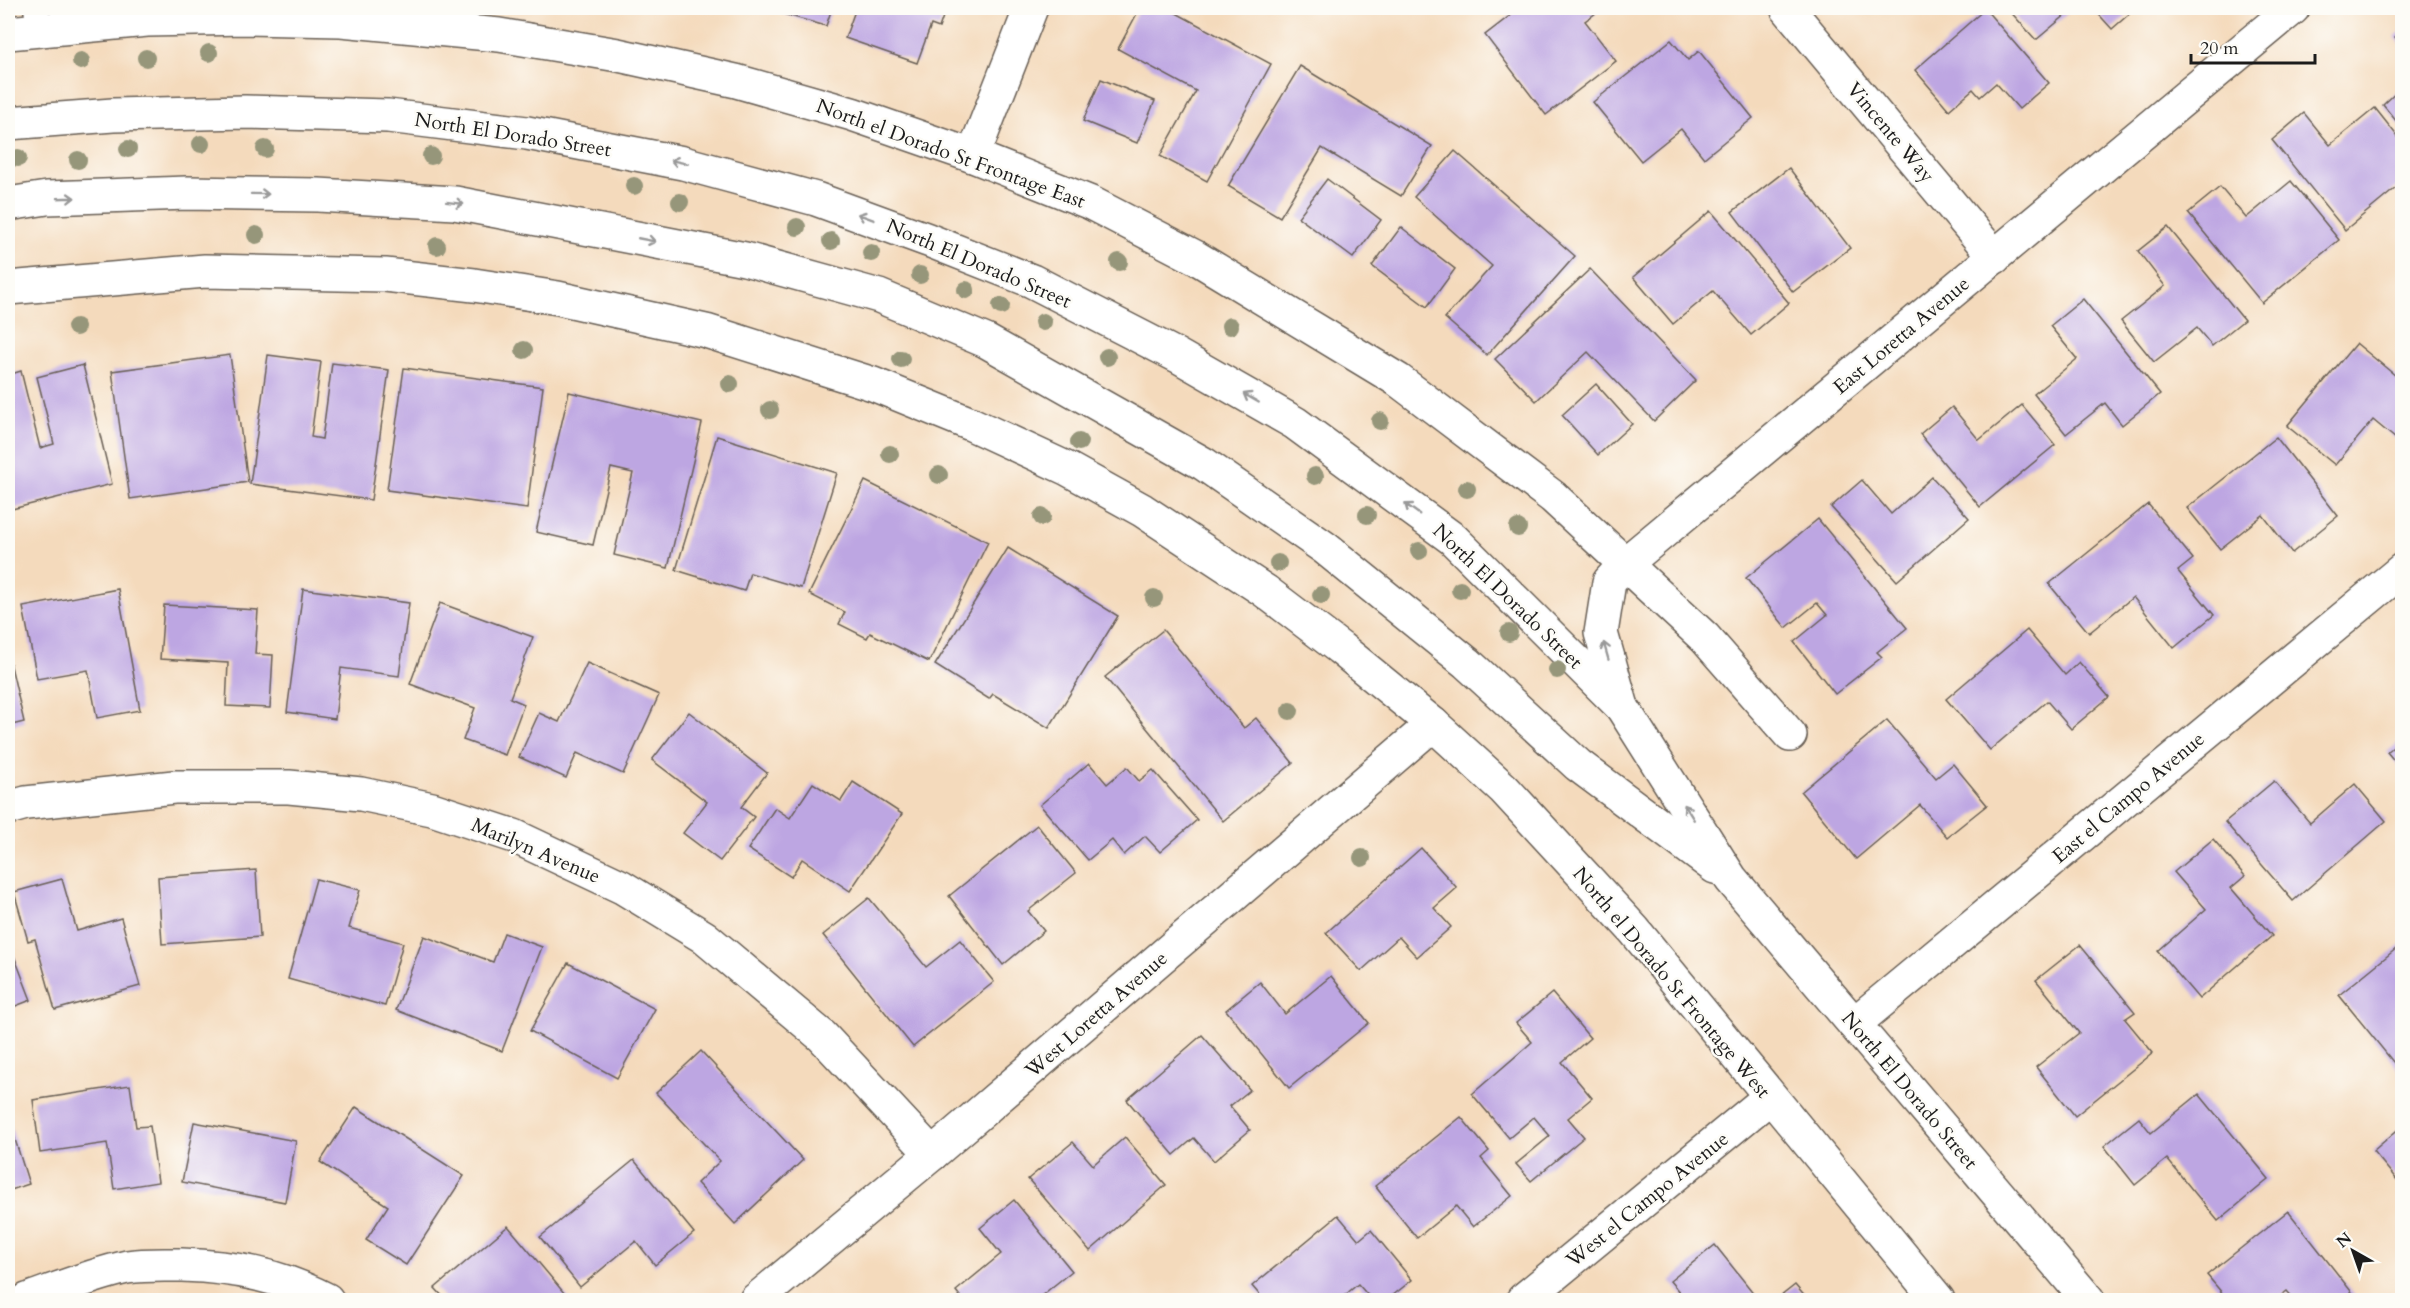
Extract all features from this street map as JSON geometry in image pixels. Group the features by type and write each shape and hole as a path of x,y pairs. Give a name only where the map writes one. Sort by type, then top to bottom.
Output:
{"street":[{"path":"973,156 1031,8"},
{"name":"Vincente Way","path":"1787,8 1995,257"},
{"name":"East Loretta Avenue","path":"1622,707 1601,633 1609,582 1626,563 2294,8"},
{"name":"North el Dorado St Frontage East","path":"27,24 246,18 341,20 499,35 618,55 736,81 852,114 973,156 1090,203 1195,257 1398,380 1553,496 1705,638 1790,735"},
{"name":"North El Dorado Street","path":"8,123 125,114 245,112 388,116 550,137 683,163 816,199 928,240 1032,281 1178,356 1295,423 1453,539 1622,707 1731,879 2088,1300"},
{"name":"North El Dorado Street","path":"8,204 47,198 187,193 318,195 455,203 746,260 879,296 986,341 1204,464 1325,548 1467,663 1578,765 1731,879"},
{"name":"North el Dorado St Frontage West","path":"8,288 205,271 385,276 474,285 558,298 706,331 873,384 972,424 1068,469 1142,510 1264,591 1340,648 1433,724 1504,789 1634,930 1938,1300"},
{"name":"East el Campo Avenue","path":"1854,1024 2403,570"},
{"name":"West Loretta Avenue","path":"756,1300 932,1154 1433,724"},
{"name":"Marilyn Avenue","path":"8,808 174,787 289,787 361,795 432,809 514,836 622,887 704,937 822,1036 932,1154"},
{"name":"West el Campo Avenue","path":"1523,1300 1770,1097"},
{"path":"27,1300 88,1277 130,1267 156,1264 220,1267 258,1273 306,1289 327,1300"}],"building":[{"path":"762,8 832,8 826,26"},
{"path":"856,8 946,8 939,28 931,25 917,63 845,38"},
{"path":"1140,8 1167,8 1271,64 1207,181 1160,156 1196,91 1118,49"},
{"path":"1520,8 1603,8 1585,21 1616,61 1546,115 1485,35"},
{"path":"2007,8 2074,8 2036,40"},
{"path":"2093,8 2136,8 2112,29"},
{"path":"1985,9 2049,83 2019,109 1996,83 1980,97 1973,89 1949,110 1915,70"},
{"path":"2402,30 2402,45 2395,37"},
{"path":"1671,40 1688,60 1699,51 1753,118 1704,158 1681,129 1641,161 1593,102"},
{"path":"1300,66 1432,146 1401,196 1322,148 1280,217 1228,186"},
{"path":"1101,79 1155,101 1137,143 1083,121"},
{"path":"2402,87 2402,128 2383,105"},
{"path":"2375,108 2402,142 2402,183 2345,230 2272,140 2304,113 2330,145"},
{"path":"1455,151 1575,256 1487,355 1445,318 1492,266 1414,197"},
{"path":"1789,168 1850,248 1793,292 1732,212"},
{"path":"1327,179 1381,220 1353,258 1298,217"},
{"path":"2291,181 2339,240 2262,303 2188,213 2220,187 2246,218"},
{"path":"1711,211 1789,303 1751,335 1713,291 1673,324 1633,277"},
{"path":"1401,227 1455,269 1427,307 1372,266"},
{"path":"2168,227 2244,320 2212,346 2197,328 2154,362 2121,321 2165,286 2138,251"},
{"path":"1590,269 1696,380 1654,421 1588,352 1536,401 1495,359"},
{"path":"2083,299 2160,394 2122,425 2105,403 2066,434 2034,394 2077,359 2050,326"},
{"path":"2356,343 2402,381 2402,444 2373,420 2335,465 2287,426"},
{"path":"230,355 248,482 130,499 112,371"},
{"path":"268,355 321,362 311,437 322,439 332,363 389,370 371,500 250,484"},
{"path":"83,365 112,484 8,510 8,375 21,371 40,448 54,444 37,377"},
{"path":"404,368 543,387 527,509 387,490"},
{"path":"1596,384 1632,424 1598,455 1562,415"},
{"path":"569,392 702,423 668,568 614,555 633,473 611,468 593,545 536,532"},
{"path":"2022,405 2055,445 1980,507 1920,434 1952,407 1979,440"},
{"path":"717,436 837,473 801,588 750,573 744,591 676,570"},
{"path":"2276,437 2338,516 2292,553 2263,515 2220,549 2187,508"},
{"path":"1932,477 1969,518 1897,581 1831,507 1862,480 1891,514"},
{"path":"865,481 988,542 929,662 870,633 867,638 839,624 845,612 809,594"},
{"path":"2148,504 2193,559 2178,571 2214,615 2174,648 2133,597 2089,633 2049,584"},
{"path":"1818,519 1907,628 1877,652 1882,657 1835,694 1794,642 1827,615 1817,603 1786,628 1746,578"},
{"path":"1008,548 1118,616 1049,728 993,694 989,699 935,665"},
{"path":"118,589 140,710 97,718 88,670 37,679 23,607"},
{"path":"303,589 409,603 399,676 341,668 335,719 287,712"},
{"path":"440,603 533,637 510,698 524,704 505,755 463,740 475,708 410,684"},
{"path":"164,605 258,610 255,654 273,655 270,708 226,706 228,663 160,659"},
{"path":"1163,630 1244,728 1256,718 1293,763 1223,821 1105,677"},
{"path":"2027,630 2065,675 2079,662 2109,697 2071,729 2047,701 1990,750 1946,699"},
{"path":"8,653 24,722 8,726"},
{"path":"587,663 659,695 623,774 577,753 566,778 519,757 539,713 559,722"},
{"path":"689,712 767,773 741,807 754,817 720,861 683,833 707,802 652,760"},
{"path":"1887,720 1936,778 1953,764 1987,805 1947,837 1920,805 1856,859 1801,792"},
{"path":"2402,740 2402,770 2387,752"},
{"path":"1089,763 1107,784 1127,767 1139,781 1153,770 1197,820 1160,852 1145,836 1124,855 1112,840 1088,860 1040,805"},
{"path":"2274,781 2310,823 2355,784 2386,821 2293,901 2225,822"},
{"path":"853,782 902,814 850,891 802,859 791,877 748,849 775,808 790,818 813,783 841,801"},
{"path":"1037,825 1076,873 1028,911 1044,931 1003,965 949,896"},
{"path":"2213,839 2245,876 2231,888 2272,936 2199,999 2158,951 2206,909 2174,872"},
{"path":"1421,848 1457,888 1434,908 1451,927 1417,957 1399,937 1361,971 1326,933"},
{"path":"256,870 260,937 162,944 158,877"},
{"path":"62,879 77,931 121,918 140,986 55,1010 35,939 28,941 14,892"},
{"path":"316,879 360,890 349,928 403,943 385,1006 288,979"},
{"path":"869,898 926,967 960,940 994,982 913,1047 823,935"},
{"path":"504,933 542,947 502,1051 396,1010 424,936 493,962"},
{"path":"8,940 31,1000 8,1009"},
{"path":"2402,944 2402,1073 2339,995"},
{"path":"2080,945 2135,1012 2125,1019 2153,1053 2075,1116 2036,1067 2079,1033 2036,980"},
{"path":"568,963 655,1009 617,1078 530,1031"},
{"path":"1331,976 1369,1023 1289,1088 1226,1010 1260,982 1285,1014"},
{"path":"1552,993 1590,1038 1562,1062 1592,1098 1568,1118 1584,1137 1531,1181 1516,1164 1550,1136 1534,1117 1509,1138 1472,1094 1532,1042 1516,1023"},
{"path":"1202,1035 1250,1090 1230,1106 1250,1130 1214,1161 1194,1138 1174,1155 1127,1100"},
{"path":"701,1051 803,1160 735,1224 697,1183 720,1161 656,1093"},
{"path":"130,1085 136,1127 150,1126 158,1182 114,1189 107,1143 40,1153 33,1100"},
{"path":"2199,1094 2269,1179 2218,1221 2167,1159 2135,1185 2104,1146 2139,1118 2151,1133"},
{"path":"356,1107 464,1176 406,1265 366,1240 388,1206 320,1162"},
{"path":"8,1117 29,1184 8,1191"},
{"path":"1461,1117 1489,1151 1481,1158 1512,1196 1473,1227 1456,1206 1417,1238 1375,1186"},
{"path":"194,1122 296,1141 285,1202 182,1182"},
{"path":"2402,1126 2402,1186 2373,1151"},
{"path":"1125,1137 1166,1185 1090,1251 1028,1179 1073,1142 1093,1165"},
{"path":"634,1160 694,1233 655,1265 636,1241 580,1287 540,1237"},
{"path":"1014,1200 1072,1271 1036,1300 963,1300 956,1291 1001,1254 980,1228"},
{"path":"2288,1211 2358,1300 2295,1300 2287,1291 2275,1300 2228,1300 2207,1275"},
{"path":"1338,1215 1359,1240 1371,1230 1412,1280 1387,1300 1372,1300 1358,1284 1339,1300 1264,1300 1252,1286"},
{"path":"508,1226 570,1300 446,1300 435,1288"},
{"path":"1715,1245 1759,1300 1686,1300 1670,1281"},
{"path":"1795,1285 1808,1300 1776,1300"}]}
